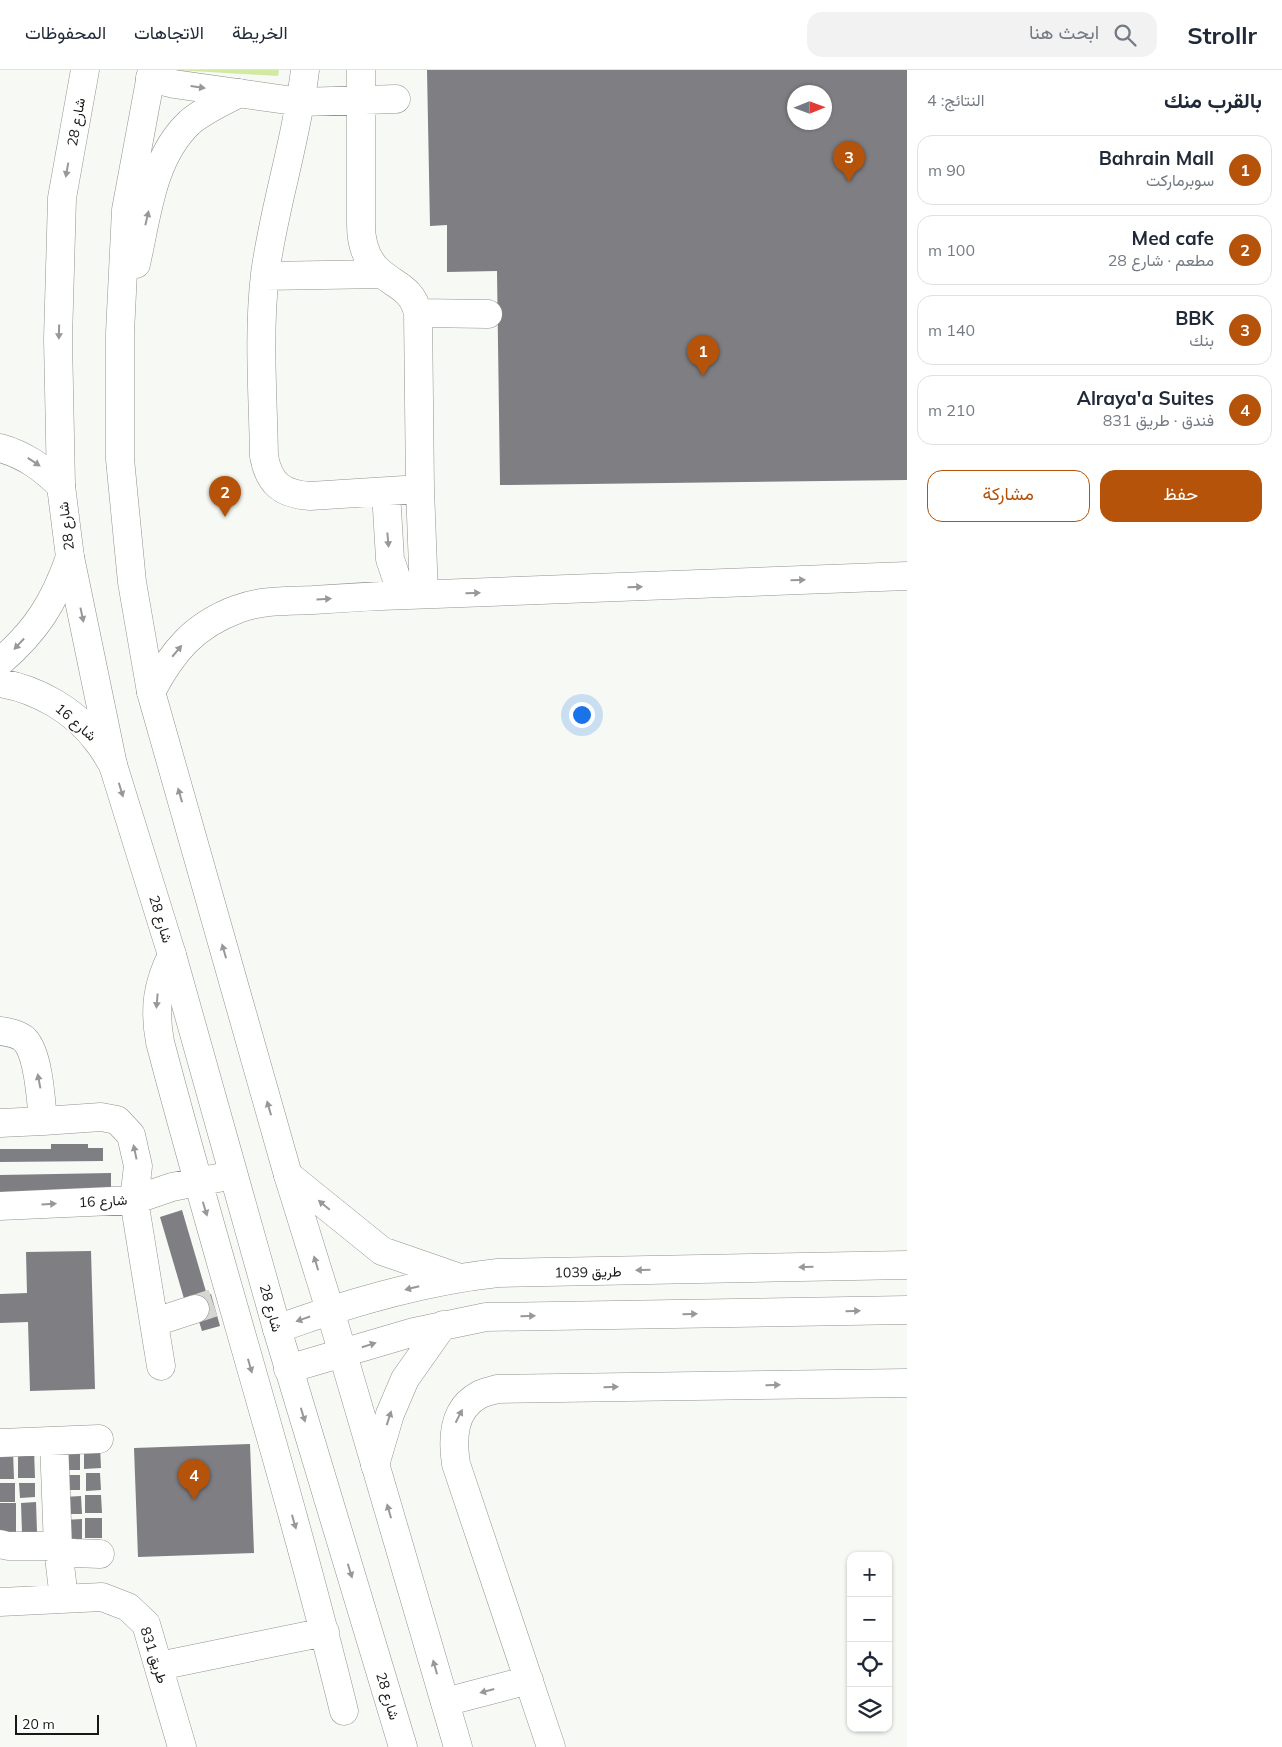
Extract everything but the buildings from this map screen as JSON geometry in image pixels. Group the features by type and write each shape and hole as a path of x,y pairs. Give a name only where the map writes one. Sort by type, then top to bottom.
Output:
{"main road":[{"name":"شارع 28","path":"85,70 62,198 58,339 61,486 70,558 113,765 172,955 276,1329 403,1747"},
{"path":"305,70 301,102 265,276 262,320 264,456 266,470 273,481 283,490 296,495 310,496 420,490"},
{"path":"361,70 362,242 370,259 382,274 402,286 407,292 416,305 418,313 420,490 413,595"},
{"path":"396,99 301,102 174,84 145,73 126,210 120,333 120,459 132,582 151,692 288,1175 343,1353 458,1747"},
{"path":"120,333 153,190 166,152 190,122 206,110 239,93"},
{"path":"265,276 382,274"},
{"path":"418,313 488,314"},
{"path":"0,448 13,451 31,460 61,486"},
{"path":"386,492 390,559 413,595"},
{"path":"0,662 22,642 49,606 61,583 70,558"},
{"path":"151,692 162,669 177,649 202,627 216,618 239,608 264,602 907,576"},
{"name":"شارع 16","path":"0,683 30,691 56,703 78,720 98,741 113,765"},
{"path":"172,955 158,989 157,1025 197,1182 213,1303 325,1632 344,1711"},
{"path":"0,1031 13,1033 25,1040 32,1053 40,1089 43,1121"},
{"path":"0,1123 101,1117 118,1120 131,1135 138,1166 134,1200 161,1366"},
{"name":"شارع 16","path":"0,1206 134,1200 172,1187 234,1175"},
{"path":"288,1175 382,1251 458,1278"},
{"name":"طريق 1039","path":"276,1329 330,1310 458,1278 498,1273 907,1265"},
{"path":"155,1322 213,1303"},
{"path":"288,1369 444,1325 486,1317 907,1310"},
{"path":"375,1465 390,1414 405,1379 444,1325"},
{"path":"551,1747 456,1464 453,1445 455,1425 464,1408 478,1395 498,1389 907,1383"},
{"path":"0,1443 99,1438"},
{"path":"54,1441 58,1548 64,1599"},
{"path":"0,1544 8,1546 34,1545 58,1548 74,1553 100,1554"},
{"name":"طريق 831","path":"0,1602 102,1598 128,1607 146,1624 182,1747"},
{"path":"159,1666 325,1632"},
{"path":"445,1702 530,1680"}],"green space":[{"path":"175,70 279,70 278,76"}],"tunnel":[{"path":"195,1309 213,1303"}],"place":[{"name":"BBK","path":"849,182"},
{"name":"Bahrain Mall","path":"703,376"},
{"name":"Med cafe","path":"225,517"},
{"name":"Alraya'a Suites","path":"194,1500"}]}
